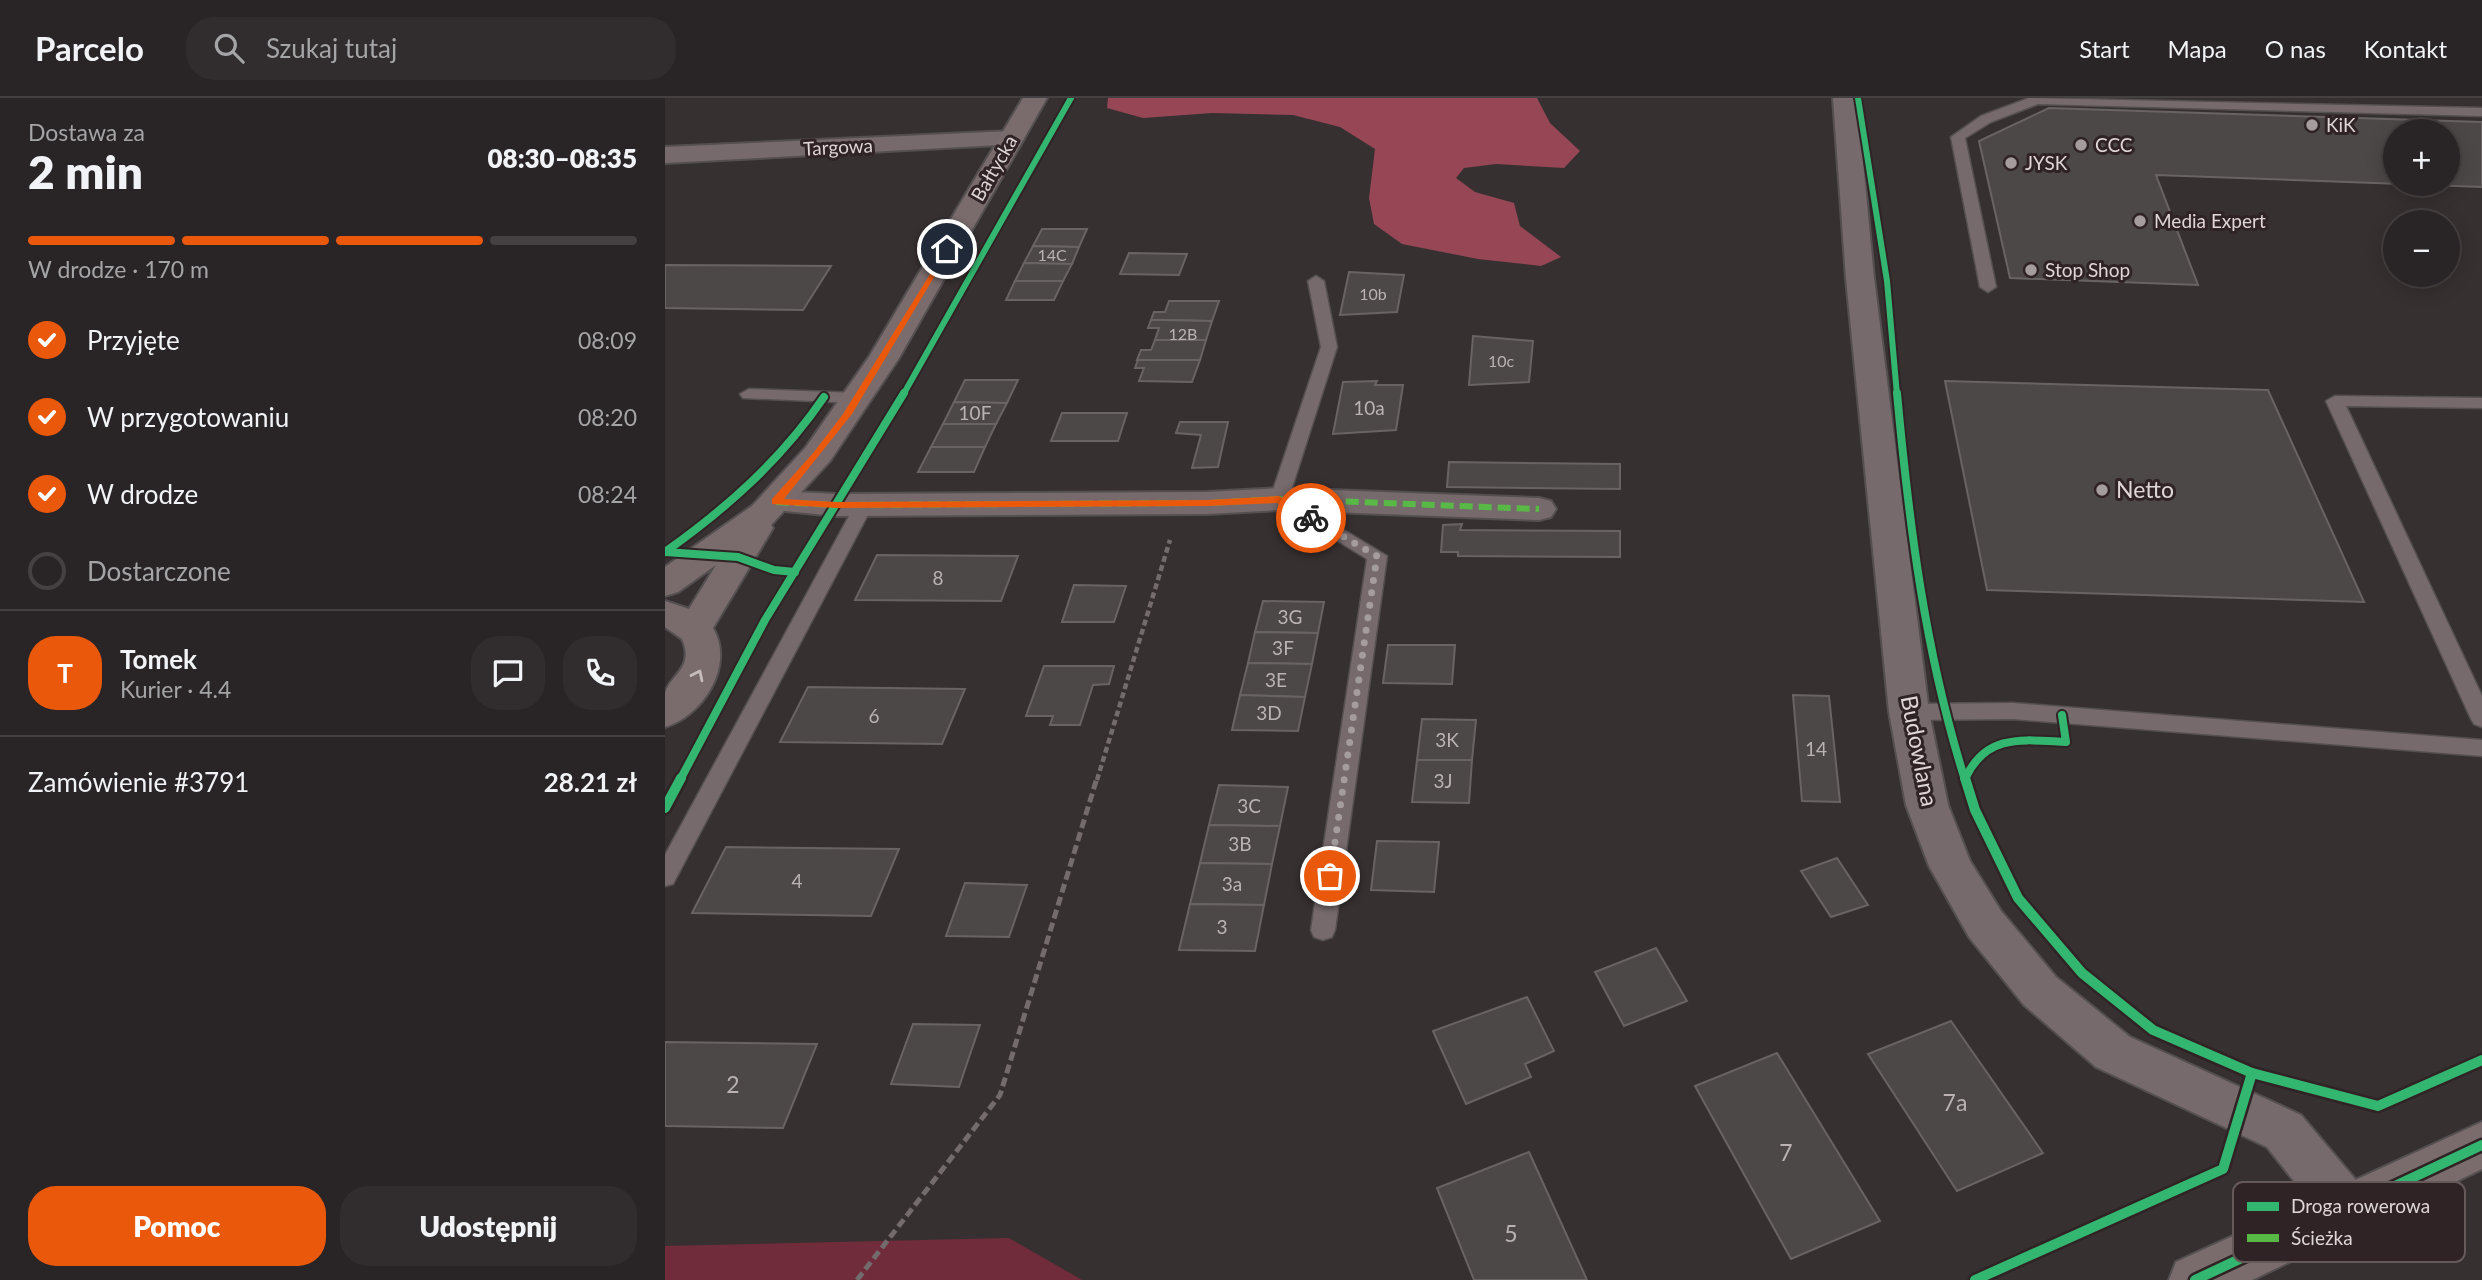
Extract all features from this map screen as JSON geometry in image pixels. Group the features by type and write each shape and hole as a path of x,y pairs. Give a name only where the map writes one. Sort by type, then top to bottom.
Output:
{"main road":[{"name":"Bałtycka","path":"680,620 770,508 818,454 857,398 1035,98"},
{"name":"Bałtycka","path":"665,584 770,508"},
{"path":"665,713 694,684 704,663 704,644 680,620"},
{"path":"2404,1182 2482,1146"},
{"path":"2195,1280 2233,1262"}],"street":[{"name":"Budowlana","path":"1845,98 1860,278 1909,712 1927,805 1949,866 1985,923 2040,990 2113,1052 2284,1131 2326,1182"},
{"name":"Targowa","path":"665,155 1011,139"},
{"path":"770,508 1194,503 1279,499 1539,509"}],"lane":[{"path":"1988,287 1958,136 1986,119 2036,100 2482,112"},
{"path":"1316,281 1329,347 1279,499 1377,556 1322,930"},
{"path":"749,394 857,398"},
{"path":"2482,403 2335,401 2482,719"},
{"path":"665,877 865,505"},
{"path":"1909,712 2013,711 2482,748"}],"path":[{"path":"857,1280 1000,1096 1174,528"}],"shaded area":[{"path":"1108,98 1537,98 1550,123 1580,151 1564,168 1496,164 1464,168 1456,178 1475,192 1514,203 1520,226 1561,257 1541,266 1478,259 1402,244 1374,224 1369,198 1375,149 1340,127 1293,115 1212,113 1143,118 1107,108"},
{"path":"1009,1238 1082,1280 665,1280 665,1246"}],"building":[{"path":"2049,108 2389,119 2383,119 2383,184 2156,175 2198,285 2010,278 1979,141"},
{"path":"2460,121 2482,122 2482,187 2460,186"},
{"path":"1042,229 1087,229 1079,247 1033,246"},
{"path":"1033,246 1079,247 1072,264 1024,263"},
{"path":"1129,253 1187,254 1179,275 1120,274"},
{"path":"1024,263 1072,264 1063,281 1015,281"},
{"path":"665,265 831,266 803,310 665,308"},
{"path":"1349,272 1404,275 1397,312 1340,315"},
{"path":"1015,281 1063,281 1054,300 1006,300"},
{"path":"1169,301 1219,301 1212,321 1151,320 1154,312 1165,312"},
{"path":"1151,320 1212,321 1206,340 1155,340 1159,328 1148,328"},
{"path":"1473,336 1533,341 1529,382 1469,385"},
{"path":"1155,340 1206,340 1200,360 1137,360 1141,350 1151,350"},
{"path":"1138,360 1200,360 1192,382 1139,381 1144,368 1135,368"},
{"path":"965,380 1018,380 1007,403 954,402"},
{"path":"1377,381 1375,385 1403,385 1396,430 1333,434 1343,382"},
{"path":"1945,381 2268,390 2364,602 1987,590"},
{"path":"954,402 1007,403 996,424 943,424"},
{"path":"1062,413 1127,413 1118,441 1051,441"},
{"path":"1180,422 1228,422 1218,467 1192,468 1201,435 1176,433"},
{"path":"943,424 996,424 985,447 931,447"},
{"path":"931,447 985,447 974,472 918,472"},
{"path":"1449,462 1620,464 1620,489 1447,487"},
{"path":"1462,524 1460,530 1620,531 1620,557 1458,556 1458,552 1441,552 1443,525"},
{"path":"877,555 1018,556 1001,601 855,600"},
{"path":"1074,585 1126,586 1114,622 1062,622"},
{"path":"1263,601 1324,602 1318,633 1255,632"},
{"path":"1255,632 1318,633 1312,664 1248,663"},
{"path":"1388,645 1455,645 1452,684 1383,683"},
{"path":"1248,663 1312,664 1305,697 1240,695"},
{"path":"1044,666 1114,666 1109,684 1093,685 1080,725 1050,725 1053,716 1026,716"},
{"path":"808,687 965,689 942,744 780,742"},
{"path":"1240,695 1305,697 1298,731 1232,730"},
{"path":"1793,695 1829,696 1840,802 1802,801"},
{"path":"1422,719 1476,720 1472,760 1417,760"},
{"path":"1417,760 1472,760 1469,803 1412,802"},
{"path":"1219,785 1288,787 1280,826 1209,825"},
{"path":"1209,825 1280,826 1272,864 1200,863"},
{"path":"1377,841 1439,842 1434,892 1371,890"},
{"path":"726,847 899,849 871,916 692,913"},
{"path":"1837,858 1868,905 1831,917 1801,871"},
{"path":"1200,863 1272,864 1264,905 1190,904"},
{"path":"965,883 1027,885 1009,937 946,936"},
{"path":"1190,904 1264,905 1255,951 1179,950"},
{"path":"1656,948 1687,1001 1624,1026 1595,972"},
{"path":"1527,997 1554,1051 1525,1064 1531,1077 1466,1104 1433,1031"},
{"path":"1951,1021 2043,1153 1957,1191 1868,1054"},
{"path":"913,1024 980,1025 959,1087 891,1084"},
{"path":"665,1042 817,1044 783,1128 665,1126"},
{"path":"1777,1053 1880,1221 1791,1259 1695,1086"},
{"path":"1529,1152 1587,1280 1474,1280 1437,1188"}],"marked path":[{"path":"776,502 836,505 1207,503 1279,499 1539,509"}],"cycle path":[{"path":"665,808 765,620 927,356 970,274 1071,98"},
{"path":"1858,98 1887,281 1908,510 1925,621 1944,713 1975,810 2018,898 2082,973 2153,1030 2252,1073"},
{"path":"665,552 710,519 752,483 791,442 824,397"},
{"path":"665,552 738,557 774,570 795,572"},
{"path":"1966,777 1982,752 1994,746 2021,741 2066,742 2062,715"},
{"path":"1975,1280 2223,1169 2252,1073 2378,1106 2482,1060"},
{"path":"2403,1182 2482,1145"},
{"path":"2195,1280 2233,1262"}],"way so far":[{"path":"1311,518 1377,556 1330,876"}],"place":[{"name":"KiK","path":"2312,125"},
{"name":"CCC","path":"2081,145"},
{"name":"JYSK","path":"2011,163"},
{"name":"Media Expert","path":"2140,221"},
{"name":"Stop Shop","path":"2031,270"},
{"name":"Netto","path":"2102,490"}],"route":[{"path":"947,249 884,358 847,414 818,454 776,502 836,505 1207,503 1279,499 1311,518"}]}
